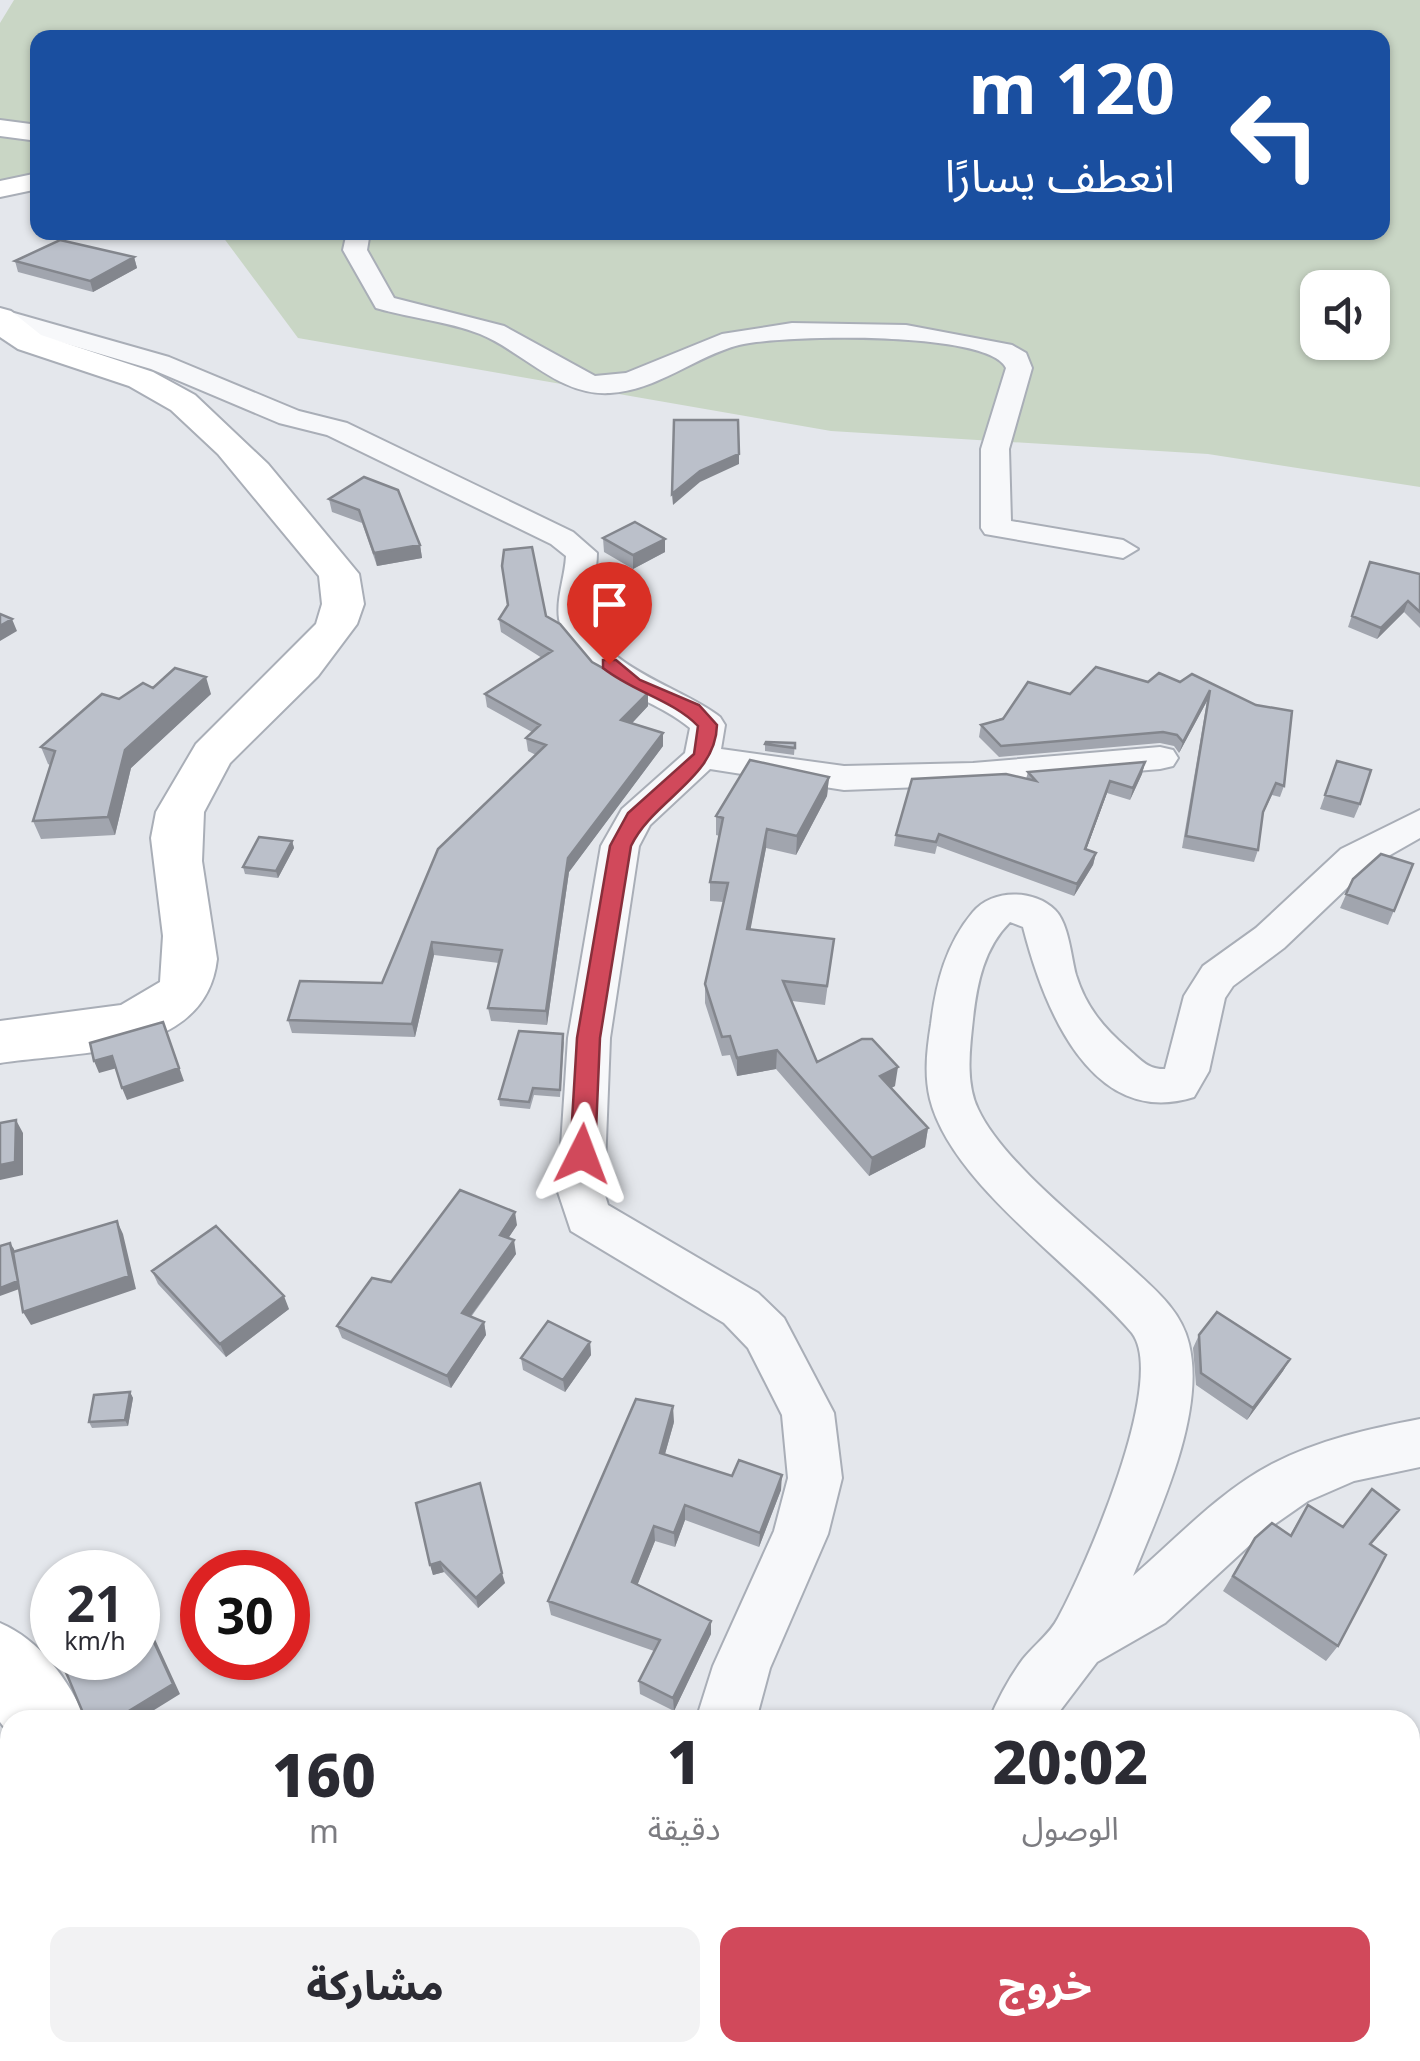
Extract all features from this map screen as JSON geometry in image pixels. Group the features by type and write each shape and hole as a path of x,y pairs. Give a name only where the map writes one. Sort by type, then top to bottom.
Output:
{"street":[{"path":"0,128 30,132"},
{"path":"0,189 30,183"},
{"path":"358,240 356,250 385,303 494,330 545,364 592,383 626,382 677,358 736,338 786,332 873,332 1003,350 1017,359 1019,368 994,449 996,528 1124,548"},
{"path":"0,317 160,363 289,417 337,429 562,538 582,553 576,622 585,644 633,684 692,709 708,725 702,757 635,818 620,846 588,1038 580,1192 588,1217 741,1308 766,1334 808,1413 815,1478 801,1534 742,1666 729,1710"},
{"path":"0,317 21,338 159,387 206,421 339,574 343,607 314,659 258,703 208,756 178,818 178,885 193,969 183,992 159,1013 126,1026 0,1042"},
{"path":"702,757 844,778 973,774 1160,758"},
{"path":"1077,1642 1152,1453 1170,1378 1164,1340 1136,1303 989,1159 958,1116 947,1061 958,966 992,913 1003,906 1025,910 1041,920 1058,980 1080,1031 1135,1080 1150,1087 1178,1086 1187,1071 1205,996 1218,976 1270,938 1355,858 1420,822"},
{"path":"1025,1710 1043,1680 1077,1642 1145,1603 1246,1513 1289,1483 1350,1457 1420,1444"},
{"path":"0,1661 39,1710"}],"green space":[{"path":"14,0 1420,0 1420,487 1208,454 831,431 298,338 225,240 1390,240 1390,30 30,30 30,181 0,182 0,23"}],"building":[{"path":"60,240 134,257 90,281 15,261"},
{"path":"674,420 738,420 739,454 700,471 672,494"},
{"path":"364,477 398,490 420,545 374,553 359,510 329,499"},
{"path":"635,522 665,539 633,555 603,538"},
{"path":"532,547 546,616 560,624 592,662 648,693 621,720 663,733 568,858 546,1011 488,1008 502,950 432,942 412,1024 288,1020 300,981 382,983 438,849 546,745 526,738 540,725 485,694 552,651 499,619 508,605 502,566 504,550"},
{"path":"1370,562 1420,574 1420,612 1408,601 1381,628 1352,616"},
{"path":"0,614 12,619 0,626"},
{"path":"1096,667 1148,682 1159,673 1180,682 1192,674 1256,705 1292,711 1284,786 1276,783 1263,812 1258,850 1186,836 1210,690 1183,742 1177,735 1163,732 1001,746 981,725 1003,719 1028,682 1070,694"},
{"path":"175,668 206,677 125,750 108,817 33,821 55,751 41,747 102,694 119,699 143,683 153,688"},
{"path":"795,743 795,748 765,744"},
{"path":"750,760 829,777 797,836 767,829 747,929 834,939 827,986 783,981 817,1062 862,1039 872,1039 898,1067 880,1076 928,1128 872,1158 777,1050 737,1058 730,1036 722,1037 705,984 728,883 710,882 723,818 716,816"},
{"path":"1337,761 1371,770 1360,804 1325,795"},
{"path":"1145,762 1133,788 1110,781 1085,849 1096,853 1077,884 939,834 936,842 896,835 912,779 1006,774 1036,781 1028,772"},
{"path":"259,837 292,841 276,871 243,867"},
{"path":"1381,854 1413,864 1394,911 1346,894 1353,879"},
{"path":"163,1022 179,1068 122,1088 112,1056 94,1061 90,1043"},
{"path":"519,1031 563,1034 560,1090 533,1088 529,1102 499,1099"},
{"path":"16,1120 15,1162 0,1165 0,1123"},
{"path":"460,1190 515,1212 500,1235 514,1240 462,1313 484,1322 447,1376 337,1326 372,1278 391,1282"},
{"path":"117,1221 129,1276 23,1312 13,1252"},
{"path":"216,1226 284,1296 220,1344 152,1271"},
{"path":"10,1243 18,1281 0,1288 0,1246"},
{"path":"1217,1312 1290,1359 1253,1408 1201,1373 1199,1335"},
{"path":"548,1321 590,1342 563,1380 521,1358"},
{"path":"130,1392 125,1420 89,1422 94,1395"},
{"path":"636,1399 673,1406 660,1453 732,1476 739,1460 782,1475 760,1533 685,1505 674,1533 654,1526 632,1582 711,1621 673,1698 639,1681 660,1640 548,1601"},
{"path":"480,1483 502,1573 476,1598 440,1562 430,1565 416,1503"},
{"path":"1372,1489 1399,1510 1370,1544 1386,1555 1338,1646 1233,1576 1255,1538 1272,1523 1291,1536 1308,1505 1343,1527"},
{"path":"160,1655 173,1684 130,1710 82,1710 69,1680 160,1680"}],"route":[{"path":"582,1154 588,1038 620,846 635,818 702,757 707,746 708,725 692,709 633,684 609,664"}]}
